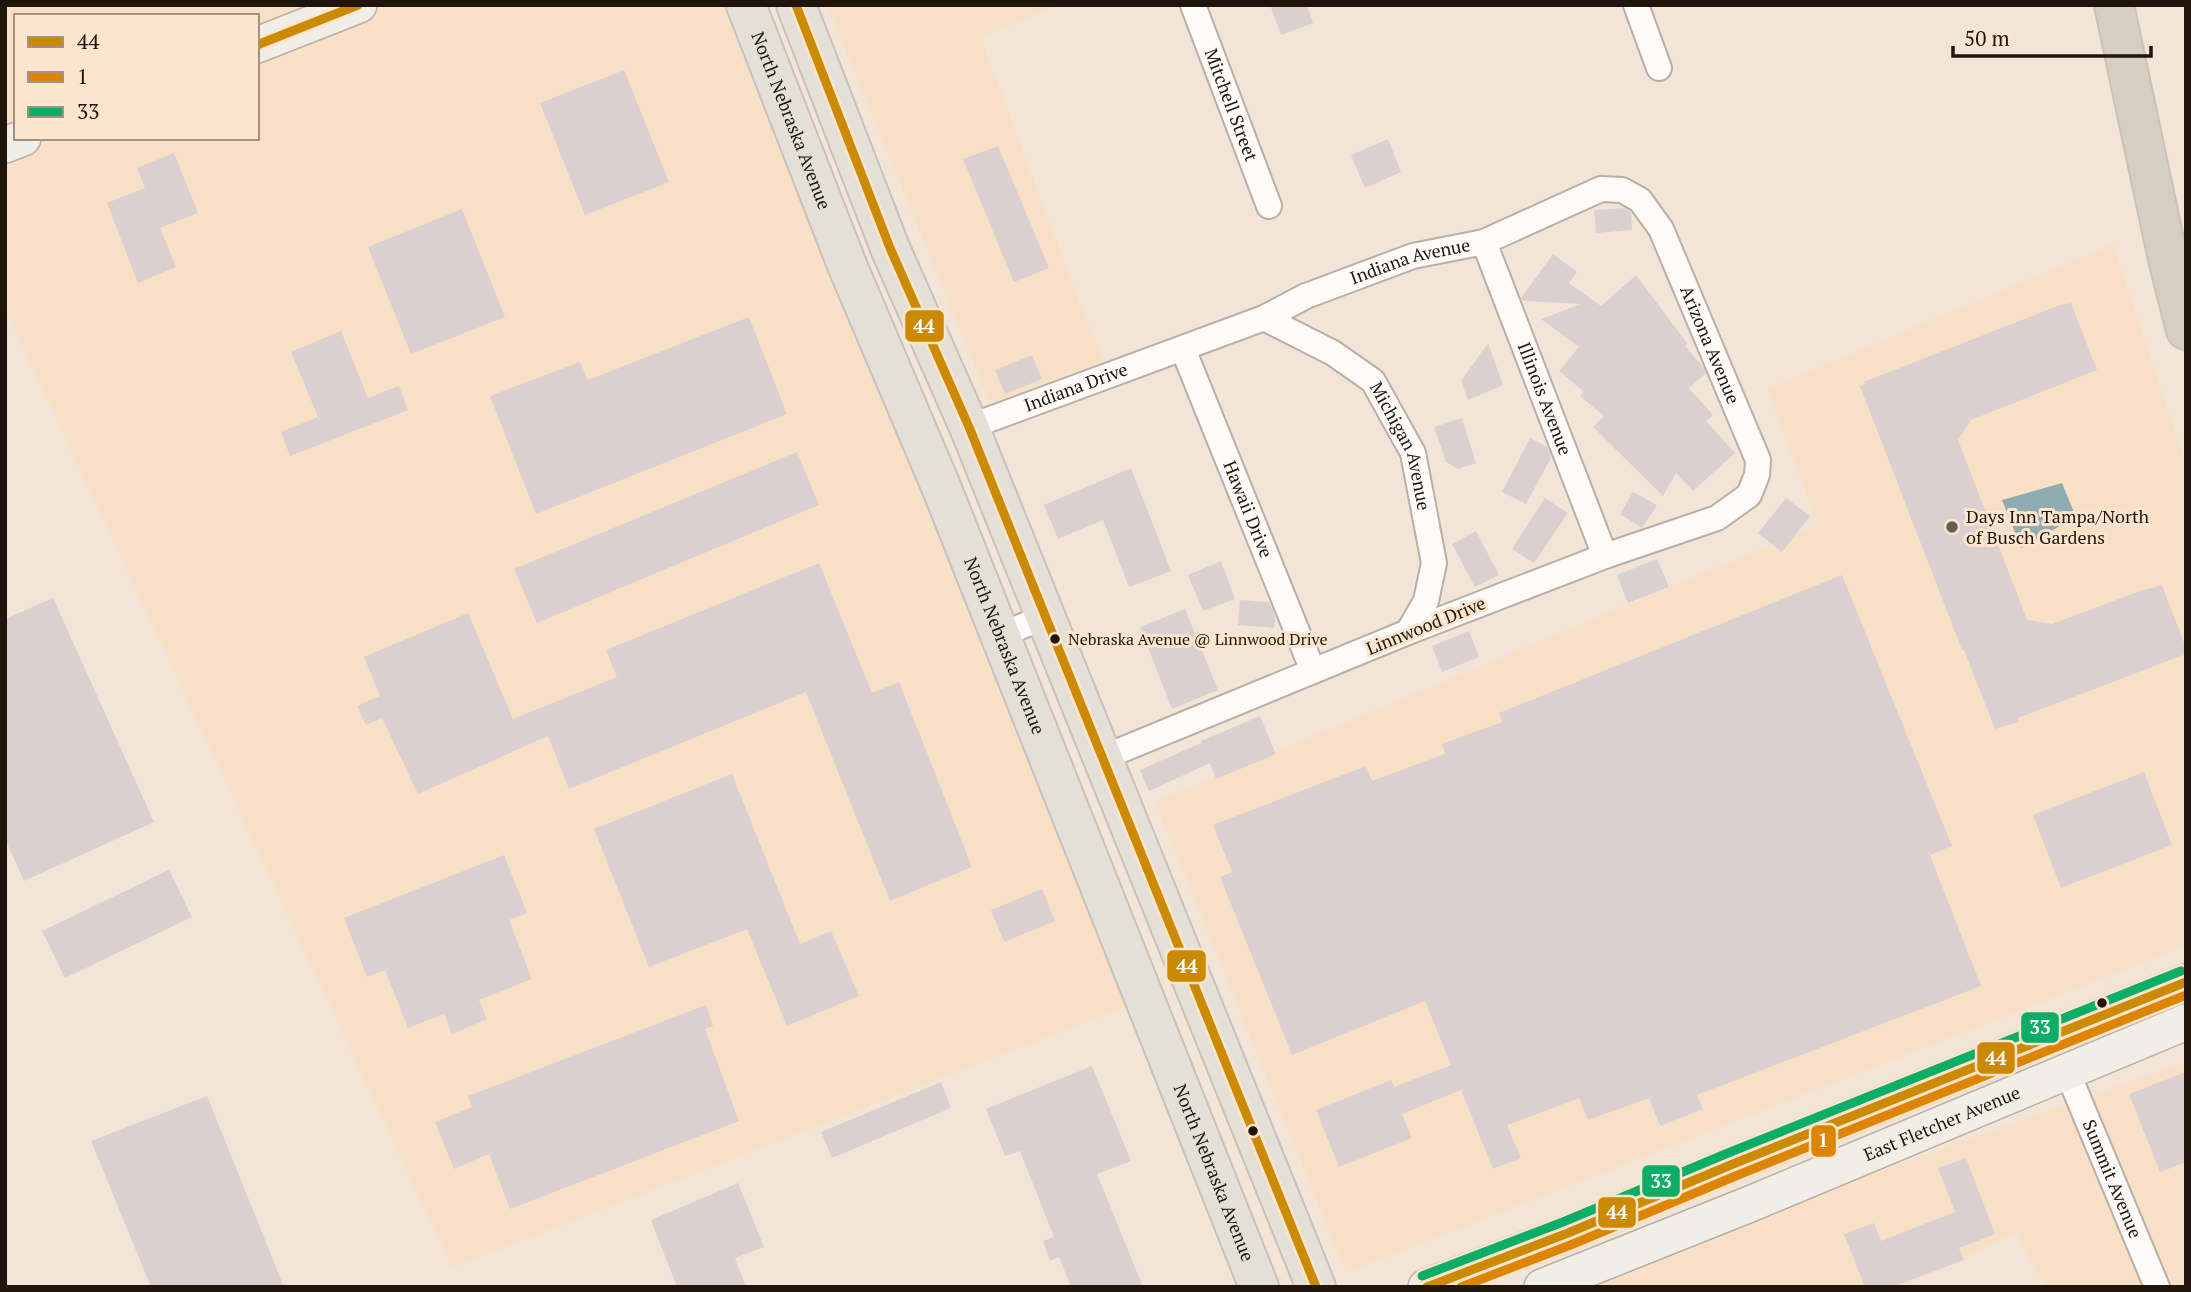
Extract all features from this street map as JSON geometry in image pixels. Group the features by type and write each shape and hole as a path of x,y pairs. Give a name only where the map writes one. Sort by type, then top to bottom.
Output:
{"highway":[{"path":"2115,5 2168,259 2186,330"}],"main road":[{"path":"259,45 359,5"},
{"name":"North Nebraska Avenue","path":"746,5 847,265 1000,635 1259,1287"},
{"path":"796,5 890,248 969,427 1316,1287"},
{"path":"1426,1287 1568,1233 2186,982"},
{"name":"East Fletcher Avenue","path":"1542,1287 1751,1204 2186,1022"}],"street":[{"name":"Mitchell Street","path":"1193,5 1269,206"},
{"path":"1636,5 1659,68"},
{"name":"Indiana Avenue","path":"1183,349 1264,318 1306,296 1413,256 1484,242 1601,189 1622,190 1640,200"},
{"name":"Arizona Avenue","path":"1640,200 1661,229 1758,460 1757,475 1749,495"},
{"name":"Illinois Avenue","path":"1484,242 1605,556"},
{"path":"847,265 890,248"},
{"name":"Michigan Avenue","path":"1264,318 1333,352 1373,382 1413,453 1434,563 1426,601 1408,632"},
{"name":"Indiana Drive","path":"969,427 1183,349"},
{"name":"Hawaii Drive","path":"1183,349 1313,671"},
{"name":"Linnwood Drive","path":"1102,758 1408,632 1605,556 1717,518 1749,495"},
{"path":"1000,635 1045,617"},
{"name":"Summit Avenue","path":"2067,1071 2157,1287"}],"shaded area":[{"path":"5,5 723,5 1128,1006 452,1268 5,309"},
{"path":"827,5 1059,5 981,38 1082,309 1105,361 990,403"},
{"path":"2113,244 2186,464 2186,946 1346,1273 1155,802 1818,525 1767,389"},
{"path":"2186,1062 2186,1287 2171,1287 2092,1095"},
{"path":"2067,1104 2142,1287 2045,1287 2016,1233 1941,1270 1898,1287 1585,1287 1802,1199"}],"water":[{"path":"2062,483 2076,517 2021,548 2002,500"}],"building":[{"path":"1270,5 1307,5 1313,23 1281,35"},
{"path":"624,70 669,182 585,215 540,103"},
{"path":"1388,139 1401,172 1365,188 1351,155"},
{"path":"998,146 1049,268 1014,282 963,159"},
{"path":"174,153 198,213 160,228 176,267 138,283 107,203 145,188 137,168"},
{"path":"1624,208 1631,212 1632,230 1596,233 1594,210"},
{"path":"462,209 505,317 411,354 368,247"},
{"path":"1553,254 1577,272 1569,283 1601,306 1636,275 1687,343 1685,346 1703,367 1706,373 1689,388 1713,415 1706,421 1735,453 1693,491 1676,473 1663,496 1593,427 1604,416 1580,396 1584,392 1559,371 1579,347 1541,319 1581,304 1523,301 1521,298"},
{"name":"Days Inn Tampa/North of Busch Gardens","path":"2071,303 2097,370 1971,420 1958,440 2027,620 2052,624 2162,585 2186,654 2018,718 2019,722 1995,729 1860,386 1865,384 1864,382"},
{"path":"749,317 787,414 536,514 490,396 580,362 588,380"},
{"path":"341,331 368,398 399,386 408,410 290,456 281,432 318,417 291,352"},
{"path":"1488,343 1503,385 1468,400 1461,381"},
{"path":"1032,355 1042,379 1005,394 995,370"},
{"path":"1462,418 1476,463 1458,469 1446,462 1434,427"},
{"path":"1530,438 1547,447 1551,458 1526,504 1502,492"},
{"path":"797,452 819,505 537,623 514,569"},
{"path":"1131,468 1171,571 1129,587 1103,520 1058,539 1044,505"},
{"path":"1633,492 1657,505 1642,528 1620,514"},
{"path":"1545,498 1568,513 1534,563 1512,549"},
{"path":"1786,498 1810,516 1782,552 1758,533"},
{"path":"1476,531 1499,575 1475,587 1452,544"},
{"path":"1657,559 1669,587 1628,603 1617,575"},
{"path":"1221,561 1235,599 1203,611 1188,575"},
{"path":"819,563 872,693 899,682 972,867 890,901 806,692 569,789 548,736 418,794 382,718 366,725 357,706 380,696 364,657 468,613 513,719 617,677 606,650"},
{"path":"1842,575 1952,846 1930,855 1981,986 1697,1095 1703,1109 1660,1126 1649,1098 1588,1120 1579,1098 1507,1125 1521,1158 1493,1169 1461,1090 1402,1114 1412,1138 1339,1167 1316,1110 1391,1080 1394,1087 1451,1065 1425,1001 1292,1055 1220,877 1232,872 1213,825 1366,766 1372,781 1445,754 1442,744 1502,722 1499,713"},
{"path":"53,598 154,822 24,881 5,839 5,619"},
{"path":"1240,600 1269,602 1275,616 1274,628 1238,625"},
{"path":"1185,609 1218,690 1172,709 1140,627"},
{"path":"1469,631 1479,657 1442,672 1432,646"},
{"path":"1260,716 1276,754 1216,779 1210,763 1149,791 1140,770"},
{"path":"2144,772 2172,845 2061,888 2033,815"},
{"path":"732,774 800,944 831,931 859,996 787,1026 747,929 649,967 594,829"},
{"path":"504,855 527,913 509,920 532,979 479,1000 487,1019 452,1034 444,1014 408,1028 385,970 367,977 344,918"},
{"path":"169,870 192,917 65,978 42,931"},
{"path":"1042,889 1055,921 1004,942 991,910"},
{"path":"706,1005 713,1026 705,1029 739,1121 510,1209 489,1154 454,1169 435,1122 472,1107 468,1096"},
{"path":"1092,1066 1131,1161 1097,1174 1143,1287 1071,1287 1059,1257 1050,1261 1043,1241 1054,1237 1020,1151 1005,1156 986,1109"},
{"path":"2186,1072 2186,1162 2160,1172 2129,1094"},
{"path":"941,1082 951,1108 832,1158 821,1132"},
{"path":"207,1096 284,1287 151,1287 91,1141"},
{"path":"1966,1158 1995,1234 1959,1248 1964,1260 1891,1287 1865,1287 1844,1234 1874,1223 1881,1241 1955,1212 1938,1168"},
{"path":"738,1183 764,1247 735,1258 746,1287 677,1287 651,1220"}],"transit line":[{"name":"44","path":"259,44 358,5"},
{"name":"44","path":"796,5 890,248 969,427 1316,1287"},
{"name":"33","path":"1422,1276 1563,1222 2181,971"},
{"name":"44","path":"1427,1287 1568,1233 2186,982"},
{"name":"1","path":"1461,1287 2186,995"}],"place":[{"name":"Days Inn Tampa/North of Busch Gardens","path":"1952,527"},
{"name":"Nebraska Avenue @ Linnwood Drive","path":"1055,639"}]}
